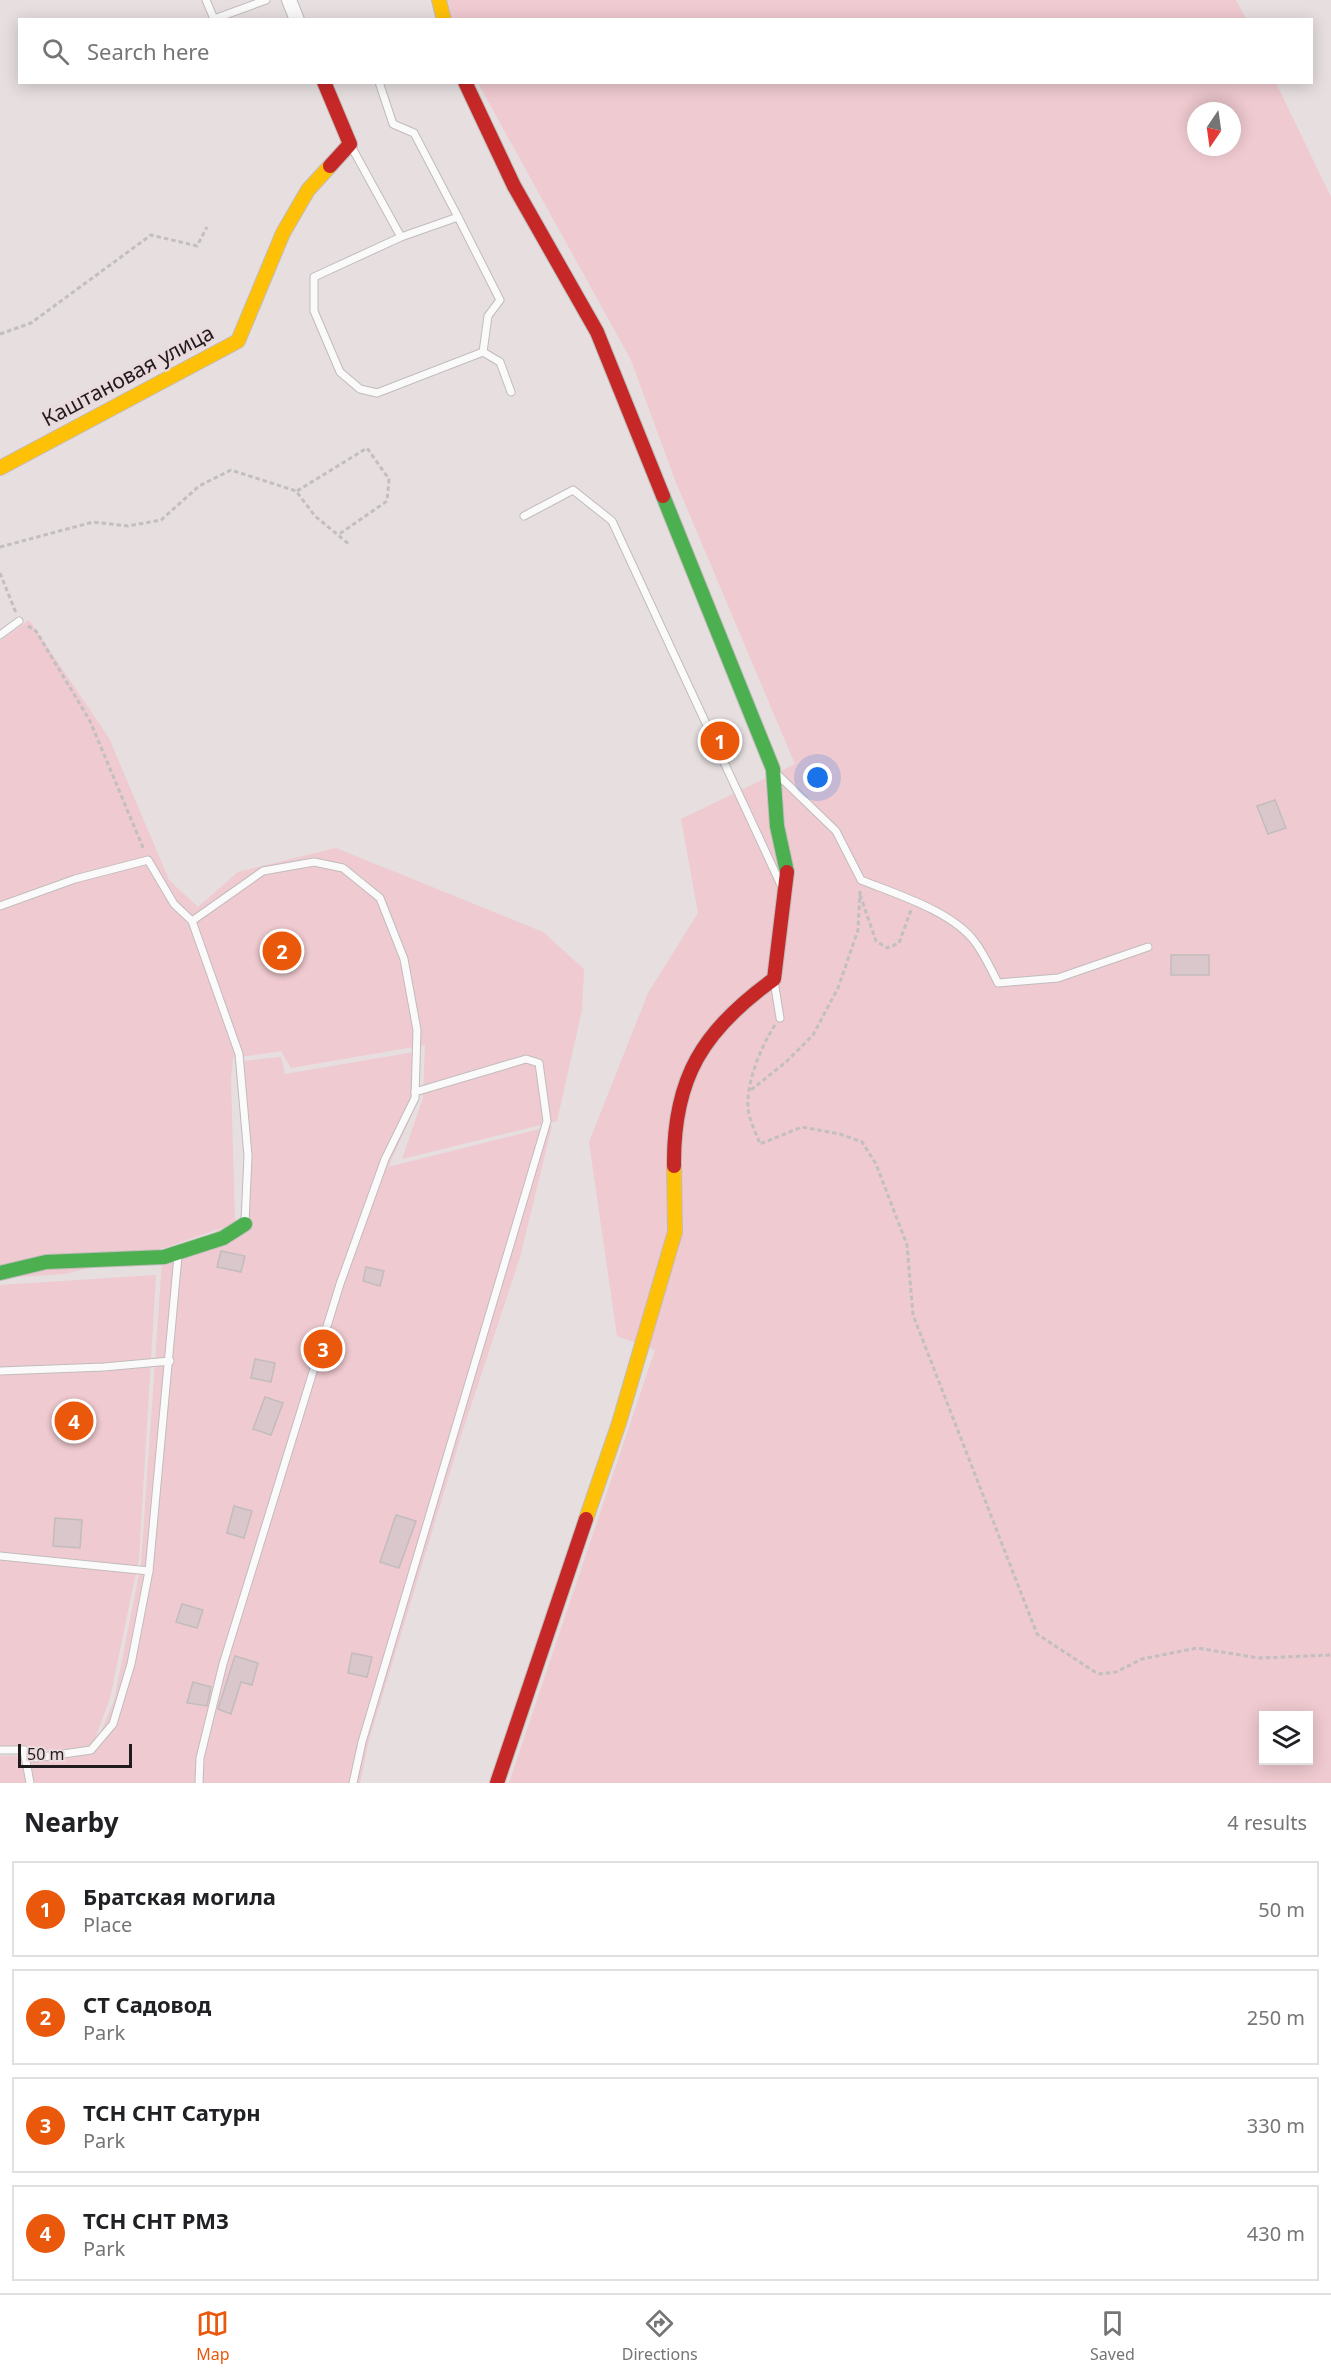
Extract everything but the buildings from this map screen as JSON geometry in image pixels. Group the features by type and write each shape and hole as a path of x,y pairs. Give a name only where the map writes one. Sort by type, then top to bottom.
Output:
{"street":[{"path":"289,0 296,18"},
{"path":"439,0 444,18"},
{"path":"325,84 350,144"},
{"path":"466,84 514,186 597,332 773,769 777,826 788,878 774,979 738,1005 703,1046 680,1097 674,1138 675,1232 619,1423 497,1783"},
{"name":"Каштановая улица","path":"0,468 238,341 283,233 308,190 350,144"},
{"path":"0,1274 46,1262 164,1257 223,1238 245,1224"}],"lane":[{"path":"206,0 214,18"},
{"path":"217,18 266,0"},
{"path":"380,84 393,124 414,133 500,300 488,316 483,352"},
{"path":"350,144 401,237"},
{"path":"458,217 401,237 314,277 314,311 340,372 360,388 377,393 483,352"},
{"path":"483,352 500,362 511,392"},
{"path":"524,516 573,490 612,521 787,898"},
{"path":"0,635 20,621"},
{"path":"773,769 836,831 861,880 914,901 946,918 974,940 998,982 1058,978 1148,947"},
{"path":"0,906 75,879 148,860 174,904 192,921 239,1054 248,1156 245,1224"},
{"path":"192,921 263,871 314,862 343,868 380,898 404,959 417,1030 415,1098 385,1159 340,1284 223,1664 200,1758 199,1783"},
{"path":"774,979 780,1018"},
{"path":"353,1783 362,1742 547,1121 539,1063 526,1059 415,1092"},
{"path":"0,1750 24,1750 35,1758 91,1750 113,1724 132,1664 149,1571 170,1361 178,1253"},
{"path":"0,1371 104,1367 170,1361"},
{"path":"0,1556 149,1571"},
{"path":"24,1750 30,1783"}],"path":[{"path":"0,334 31,323 151,235 197,246 207,227"},
{"path":"296,491 367,448 389,479 387,501 338,535"},
{"path":"0,547 93,522 128,526 161,520 199,486 231,470 296,491 315,516 350,545"},
{"path":"0,573 20,621 36,631 90,721 148,860"},
{"path":"751,1091 786,1062 813,1035 838,988 858,930 861,880"},
{"path":"860,893 876,941 886,948 899,943 914,901"},
{"path":"780,1018 761,1046 748,1108 760,1144 802,1127 840,1134 862,1142 876,1164 907,1245 913,1316 1037,1634 1098,1674 1116,1672 1142,1659 1197,1648 1259,1658 1331,1655"}],"shaded area":[{"path":"448,0 1236,0 1245,18 452,18"},
{"path":"479,84 1276,84 1331,197 1331,1783 509,1783 655,1350 617,1336 589,1142 648,993 698,913 681,819 795,764 675,480 631,360"},
{"path":"29,620 109,738 169,880 198,907 238,872 336,848 543,932 584,969 582,1010 557,1121 402,1159 423,1098 425,1045 291,1068 281,1051 233,1058 231,1079 235,1223 167,1247 65,1274 0,1278 0,641"},
{"path":"420,1051 417,1104 388,1167 552,1126 520,1257 461,1436 369,1740 360,1783 0,1783 0,1756 91,1755 114,1701 141,1564 162,1261 248,1214 250,1134 244,1061 281,1057 285,1074"},
{"path":"156,1275 139,1558 110,1698 91,1750 24,1750 0,1746 0,1285"}],"traffic: fast":[{"path":"663,496 773,769 777,826 787,872"},
{"path":"0,1273 46,1262 164,1257 223,1238 245,1224"}],"traffic: slow":[{"path":"439,0 444,18"},
{"path":"0,468 238,341 283,233 308,190 330,166"},
{"path":"586,1519 619,1423 675,1232 674,1166"}],"traffic: jam":[{"path":"325,84 350,144 330,166"},
{"path":"466,84 514,186 597,332 663,496"},
{"path":"674,1166 679,1107 686,1082 697,1059 711,1037 728,1017 774,979 787,872"},
{"path":"497,1783 586,1519"}],"place":[{"name":"Братская могила","path":"720,741"},
{"name":"СТ Садовод","path":"282,951"},
{"name":"ТСН СНТ Сатурн","path":"323,1349"},
{"name":"ТСН СНТ РМЗ","path":"74,1421"}]}
